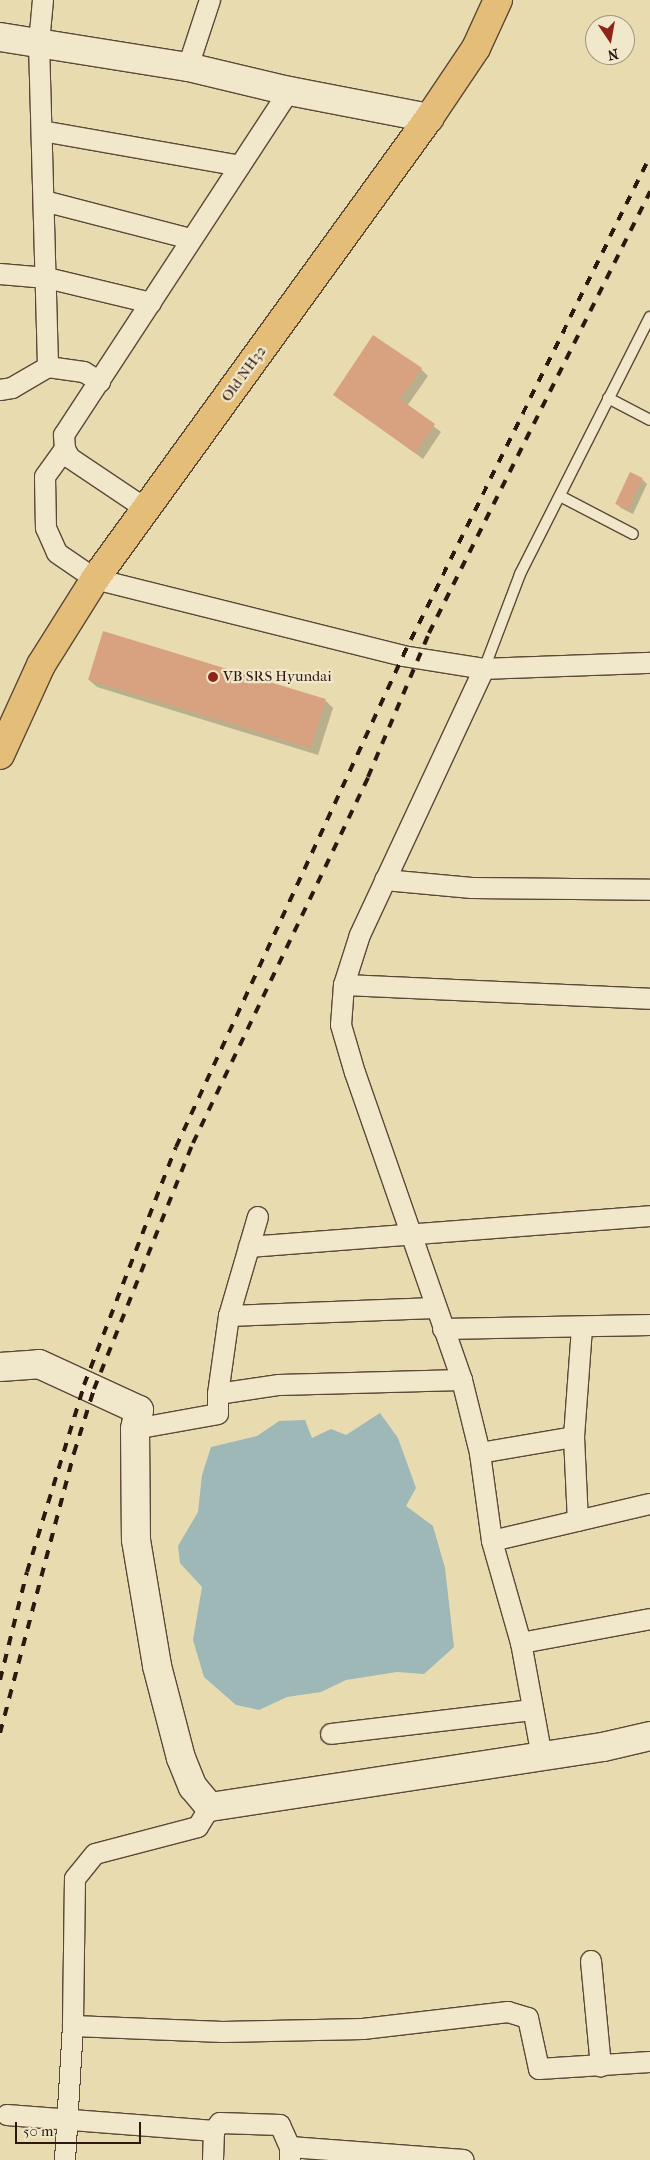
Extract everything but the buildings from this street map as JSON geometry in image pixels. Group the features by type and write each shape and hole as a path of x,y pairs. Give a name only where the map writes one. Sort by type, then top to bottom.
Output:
{"main road":[{"name":"Old NH32","path":"0,755 41,665 95,579 429,118 476,48 498,0"}],"street":[{"path":"43,0 39,43 48,367"},
{"path":"188,66 210,0"},
{"path":"0,37 188,66 289,91 429,118"},
{"path":"146,509 70,458 65,449 64,434 100,382 191,239 289,91"},
{"path":"42,131 240,166"},
{"path":"44,201 191,239"},
{"path":"0,274 47,278 150,303"},
{"path":"0,390 12,388 48,367 84,372 100,382"},
{"path":"65,449 45,477 46,528 57,553 95,579 394,653 484,669 650,663"},
{"path":"484,669 360,935 344,985 341,1025 435,1308 462,1380 480,1453 492,1541 521,1643 542,1757"},
{"path":"385,880 472,888 650,890"},
{"path":"344,985 650,999"},
{"path":"135,1429 218,1414 218,1394 229,1316 258,1216"},
{"path":"249,1247 412,1236 650,1216"},
{"path":"229,1316 435,1308"},
{"path":"443,1330 650,1325"},
{"path":"578,1521 574,1438 582,1327"},
{"path":"0,1367 39,1364 121,1399 139,1410 135,1429 136,1540 157,1666 181,1758 193,1787 210,1808"},
{"path":"218,1394 279,1385 462,1380"},
{"path":"480,1453 574,1438"},
{"path":"492,1541 650,1504"},
{"path":"521,1643 650,1619"},
{"path":"331,1734 534,1710"},
{"path":"210,1808 542,1757 650,1736"},
{"path":"65,2160 66,2117 73,2026 75,1879 95,1854 198,1828 210,1808"},
{"path":"591,1961 601,2067"},
{"path":"73,2026 222,2032 362,2029 508,2012 528,2018 539,2069 601,2067 650,2062"},
{"path":"7,2115 66,2117 214,2131"},
{"path":"213,2160 214,2131 220,2123 280,2125 290,2154 464,2160"}],"lane":[{"path":"484,669 520,574 650,317"},
{"path":"608,398 650,420"},
{"path":"560,496 633,534"}],"water":[{"path":"380,1413 398,1438 416,1488 406,1506 433,1526 445,1568 454,1647 424,1674 397,1672 346,1680 321,1692 287,1697 259,1710 236,1705 204,1677 193,1640 202,1587 180,1563 178,1546 198,1512 202,1475 211,1447 257,1436 279,1421 305,1420 312,1438 331,1429 346,1435"}],"railway":[{"path":"0,1680 27,1572 84,1385 176,1147 403,656 650,156"},
{"path":"0,1733 74,1453 94,1389 193,1143 368,777 429,633 650,191"}],"place":[{"name":"VB SRS Hyundai","path":"213,677"}]}
